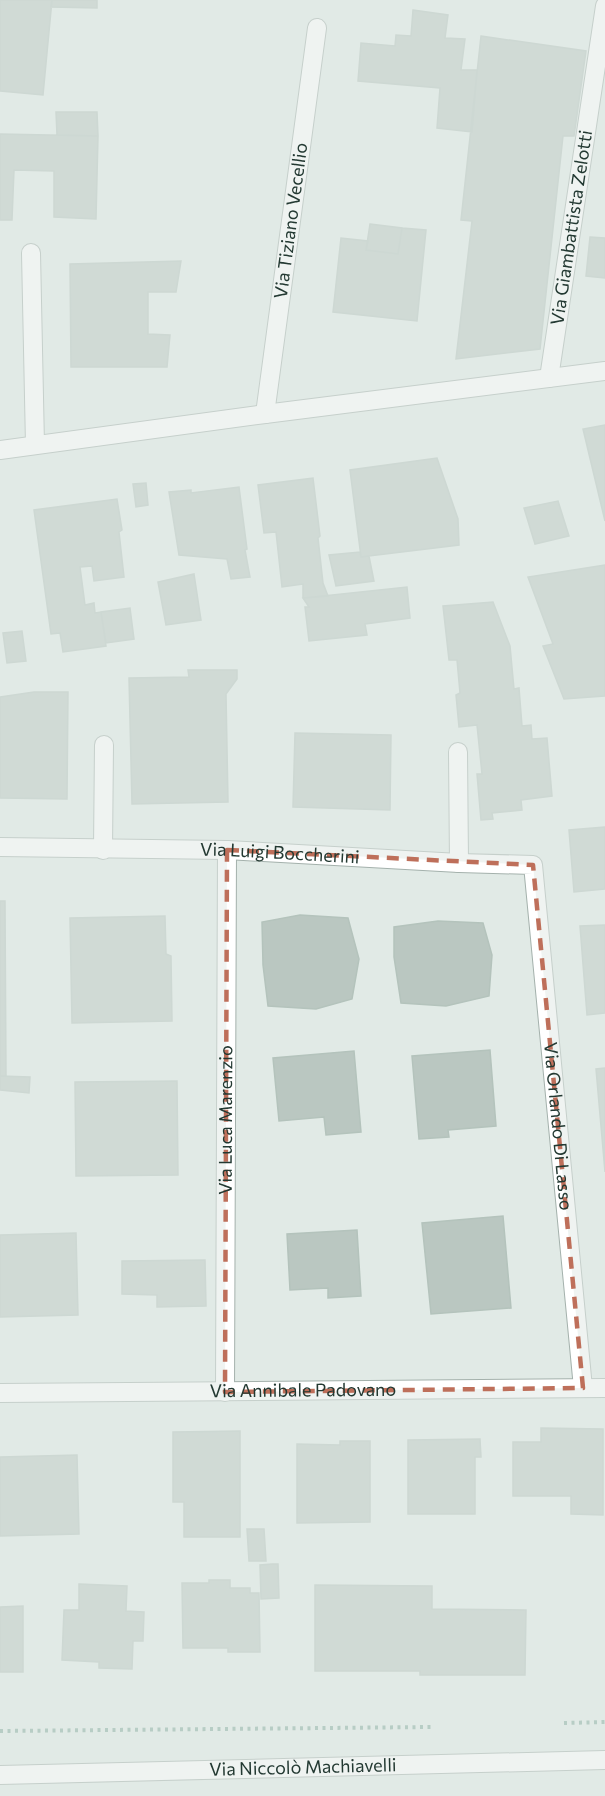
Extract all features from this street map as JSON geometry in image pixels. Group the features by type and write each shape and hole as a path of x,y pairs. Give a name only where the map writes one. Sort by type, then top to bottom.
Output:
{"street":[{"name":"Via Giambattista Zelotti","path":"549,378 605,6"},
{"name":"Via Tiziano Vecellio","path":"265,414 316,28"},
{"path":"31,253 35,445"},
{"path":"0,450 605,371"},
{"path":"103,850 104,745"},
{"path":"458,752 459,863"},
{"name":"Via Luigi Boccherini","path":"0,847 227,850 533,865"},
{"name":"Via Luca Marenzio","path":"225,1392 227,850"},
{"name":"Via Orlando Di Lasso","path":"533,865 583,1388"},
{"name":"Via Annibale Padovano","path":"0,1393 605,1388"},
{"name":"Via Niccolò Machiavelli","path":"0,1775 605,1760"}],"path":[{"path":"558,1724 605,1722"},
{"path":"0,1731 443,1727"}],"highlighted area":[{"path":"227,850 533,865 583,1388 225,1392"}],"building":[{"path":"0,0 52,0 43,95 0,91"},
{"path":"52,0 97,0 97,8 51,7"},
{"path":"413,10 448,15 445,38 465,39 461,70 477,70 472,132 437,128 440,88 358,81 361,43 395,46 396,35 411,36"},
{"path":"481,36 586,51 574,136 563,136 540,349 456,359 472,221 461,220"},
{"path":"56,112 97,112 98,136 57,135"},
{"path":"0,134 98,136 96,219 54,217 54,171 14,170 12,220 0,220"},
{"path":"370,224 402,228 398,254 366,250"},
{"path":"402,228 426,230 417,321 333,312 341,238 368,241 366,250 398,254"},
{"path":"590,237 605,238 605,278 586,276"},
{"path":"181,261 176,292 148,292 148,334 170,335 167,367 71,367 70,264"},
{"path":"605,425 605,521 583,429"},
{"path":"437,458 458,519 459,545 361,557 350,470"},
{"path":"313,478 323,583 328,596 303,598 303,584 282,587 276,532 264,533 258,485"},
{"path":"146,483 148,505 136,507 133,484"},
{"path":"239,487 250,577 231,579 227,559 179,555 169,492 191,490 191,493"},
{"path":"117,499 122,530 119,532 124,577 94,581 92,566 80,567 85,605 94,603 95,613 101,612 106,646 63,652 60,633 51,634 34,510"},
{"path":"558,501 569,536 535,544 524,508"},
{"path":"360,552 361,557 369,556 374,581 336,586 329,555"},
{"path":"605,565 605,696 564,699 543,646 553,644 528,577"},
{"path":"194,574 201,620 166,625 158,582"},
{"path":"407,587 410,618 365,624 367,635 309,641 305,607 309,607 303,598"},
{"path":"493,602 510,646 514,689 519,688 522,726 531,725 532,739 547,738 552,796 521,800 522,810 492,813 493,819 481,820 477,774 482,774 477,725 459,727 456,695 460,693 457,660 449,660 443,606"},
{"path":"130,608 134,639 106,643 101,612"},
{"path":"22,631 26,661 7,663 3,633"},
{"path":"188,670 237,670 237,679 226,694 228,802 132,804 129,678 189,677"},
{"path":"34,692 68,692 67,799 0,798 0,697"},
{"path":"295,733 391,735 390,810 293,807"},
{"path":"605,827 605,889 574,892 569,830"},
{"path":"0,901 5,901 6,1076 0,1076"},
{"path":"300,915 348,918 359,959 352,999 316,1009 268,1006 263,965 262,922"},
{"path":"165,916 166,954 171,956 172,1021 72,1023 70,918"},
{"path":"438,921 483,923 492,955 489,996 446,1006 401,1003 394,957 394,927"},
{"path":"605,925 605,1013 587,1015 580,926"},
{"path":"490,1050 496,1126 448,1130 449,1137 419,1139 412,1056"},
{"path":"354,1051 361,1132 326,1135 324,1117 279,1121 273,1058"},
{"path":"605,1068 605,1172 596,1069"},
{"path":"0,1076 30,1077 29,1093 0,1090"},
{"path":"177,1081 178,1175 76,1176 75,1082"},
{"path":"503,1216 511,1308 431,1314 422,1223"},
{"path":"357,1230 361,1296 328,1298 328,1288 290,1290 287,1234"},
{"path":"76,1233 78,1315 0,1317 0,1235"},
{"path":"205,1260 206,1306 157,1307 157,1295 122,1294 122,1261"},
{"path":"541,1428 603,1429 603,1515 571,1514 571,1496 513,1496 513,1442 541,1442"},
{"path":"240,1431 240,1537 184,1537 184,1502 173,1502 173,1432"},
{"path":"480,1439 481,1457 475,1457 475,1514 408,1514 408,1440"},
{"path":"340,1441 370,1441 370,1522 297,1523 297,1444 340,1445"},
{"path":"77,1455 79,1534 0,1536 0,1457"},
{"path":"247,1529 264,1529 266,1561 249,1561"},
{"path":"278,1564 279,1598 261,1599 260,1565"},
{"path":"209,1580 230,1580 230,1588 250,1588 250,1593 259,1593 260,1652 228,1652 228,1648 183,1648 182,1583 209,1583"},
{"path":"79,1584 127,1586 126,1611 144,1612 143,1641 133,1641 132,1669 99,1668 99,1662 62,1660 64,1610 79,1610"},
{"path":"315,1585 432,1586 432,1609 526,1610 525,1675 420,1675 420,1671 315,1671"},
{"path":"23,1606 23,1672 0,1672 0,1607"}]}
